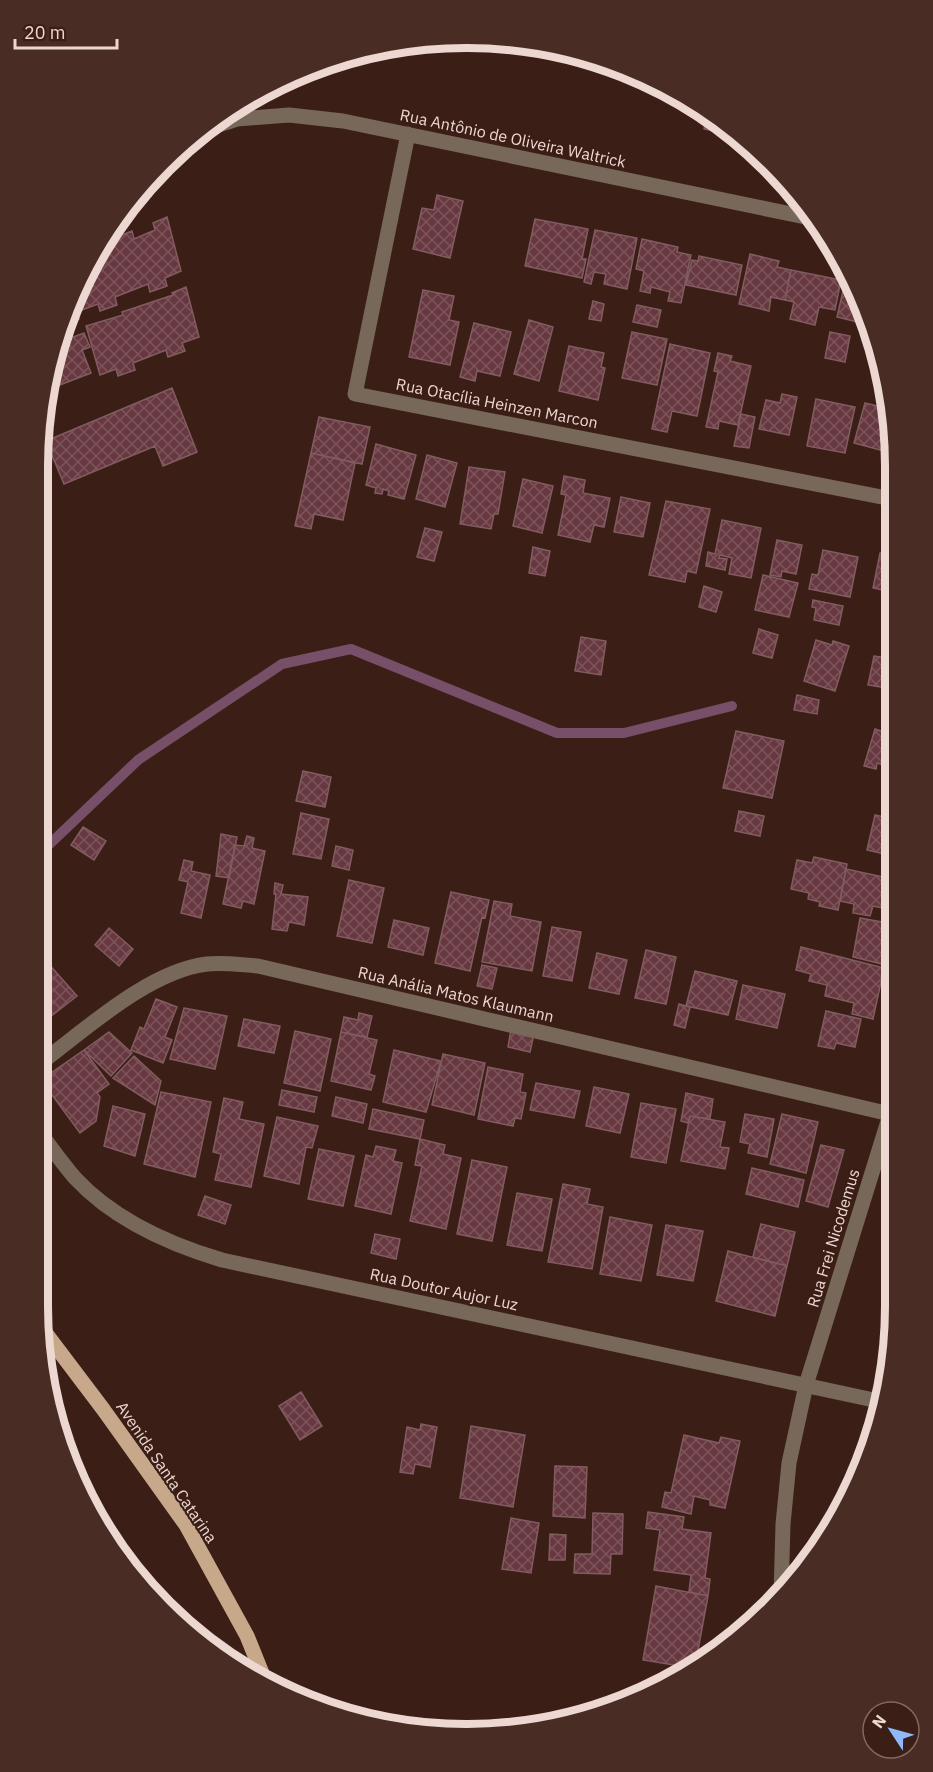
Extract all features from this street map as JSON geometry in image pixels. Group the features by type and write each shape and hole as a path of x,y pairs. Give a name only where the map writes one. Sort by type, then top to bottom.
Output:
{"main road":[{"name":"Avenida Santa Catarina","path":"50,1338 186,1525 247,1636 261,1670"}],"street":[{"name":"Rua Antônio de Oliveira Waltrick","path":"231,121 289,115 343,121 802,216"},
{"name":"Rua Otacília Heinzen Marcon","path":"408,134 356,393 885,498"},
{"name":"Rua Anália Matos Klaumann","path":"48,1058 137,991 175,972 207,963 258,966 885,1106"},
{"name":"Rua Frei Nicodemus","path":"781,1581 783,1524 789,1463 806,1385 885,1131"},
{"name":"Rua Doutor Aujor Luz","path":"48,1143 76,1178 109,1207 144,1230 185,1249 222,1260 874,1400"}],"building":[{"path":"705,123 718,132 704,129"},
{"path":"437,195 463,201 450,258 413,249 422,208 434,210"},
{"path":"167,217 181,271 165,278 167,286 150,292 148,284 115,297 117,305 100,311 98,304 82,310 81,305 91,281 117,237 132,231 134,239 155,230 153,223"},
{"path":"535,219 588,229 582,259 586,259 582,278 525,266"},
{"path":"595,230 637,238 627,289 604,284 606,274 594,272 591,284 584,282"},
{"path":"642,239 678,247 677,252 691,255 681,303 668,301 670,292 651,287 650,293 640,291 644,271 636,269"},
{"path":"750,254 779,261 777,267 791,270 785,300 771,297 769,311 739,304"},
{"path":"699,256 742,265 736,295 686,285 692,260 698,261"},
{"path":"791,270 841,280 835,310 819,307 815,325 790,319 794,302 785,300"},
{"path":"844,286 859,323 837,317"},
{"path":"186,287 199,337 182,343 185,351 168,357 166,350 133,363 135,370 118,376 116,369 100,375 86,326 123,315 122,312 173,295 172,293"},
{"path":"423,290 454,296 449,320 459,322 450,365 409,357"},
{"path":"593,301 604,304 601,321 589,319"},
{"path":"637,305 661,310 657,327 633,322"},
{"path":"529,320 553,327 539,381 514,374"},
{"path":"474,323 511,332 500,376 477,371 475,381 460,377"},
{"path":"632,332 667,339 657,385 622,378"},
{"path":"830,332 850,336 845,362 825,358"},
{"path":"84,333 90,347 82,350 91,373 56,387 62,358 68,339"},
{"path":"670,344 710,353 697,416 672,411 667,432 652,429"},
{"path":"569,346 604,353 601,367 605,368 598,400 559,391"},
{"path":"718,353 732,356 730,361 751,366 738,425 719,421 718,429 706,427 718,372 714,371"},
{"path":"172,388 197,452 163,466 155,446 64,484 49,447 49,440"},
{"path":"782,394 797,397 789,435 759,429 766,400 780,403"},
{"path":"816,399 855,407 845,453 807,446"},
{"path":"865,403 880,407 884,451 854,443"},
{"path":"741,414 755,417 749,448 734,446"},
{"path":"319,417 370,427 362,464 311,453"},
{"path":"376,444 416,455 404,499 388,495 389,491 383,489 382,494 375,493 376,488 366,485"},
{"path":"311,453 355,463 343,520 314,514 311,529 295,526"},
{"path":"427,455 457,463 445,507 416,499"},
{"path":"469,467 505,472 498,514 494,514 491,529 460,524"},
{"path":"564,476 585,480 583,493 610,498 604,527 594,525 590,542 558,535 566,495 561,494"},
{"path":"523,479 553,486 542,533 513,526"},
{"path":"621,497 650,503 643,537 614,532"},
{"path":"666,501 710,509 696,573 687,571 685,582 649,575"},
{"path":"722,520 761,528 751,578 729,574 732,558 720,555 719,558 727,559 725,570 706,566 708,552 715,554"},
{"path":"425,528 442,532 434,561 417,557"},
{"path":"777,540 802,545 796,574 782,571 781,577 770,575"},
{"path":"533,547 550,551 545,576 529,573"},
{"path":"823,550 858,557 850,597 809,589 812,574 818,575"},
{"path":"880,553 885,554 885,591 873,588"},
{"path":"763,575 798,583 789,617 755,610"},
{"path":"704,586 722,592 716,612 699,607"},
{"path":"813,600 843,606 839,625 814,620 816,608 812,607"},
{"path":"759,629 778,635 772,658 753,653"},
{"path":"581,637 606,641 601,675 575,671"},
{"path":"816,640 832,645 833,641 849,646 835,691 804,681"},
{"path":"874,656 885,658 885,688 868,685"},
{"path":"797,695 819,700 817,714 794,710"},
{"path":"875,729 885,732 885,766 877,763 876,769 864,766"},
{"path":"736,731 784,741 772,798 723,788"},
{"path":"303,771 331,777 325,807 296,801"},
{"path":"739,811 764,816 760,836 735,831"},
{"path":"301,813 329,819 321,859 293,854"},
{"path":"875,815 885,817 885,854 867,850"},
{"path":"83,827 106,841 94,860 71,845"},
{"path":"221,834 237,837 229,878 216,876"},
{"path":"247,836 254,838 252,848 265,851 254,904 243,901 241,908 223,904 235,845 244,846"},
{"path":"336,846 353,850 349,870 332,866"},
{"path":"814,857 847,864 838,910 819,906 820,902 808,899 809,893 791,889 797,860 812,863"},
{"path":"184,860 193,862 191,871 210,875 201,918 181,913 188,882 179,880"},
{"path":"846,869 885,877 885,908 873,906 870,916 853,913 854,904 840,901"},
{"path":"349,880 384,888 372,943 337,936"},
{"path":"275,883 283,885 281,894 308,897 304,925 289,922 287,931 272,929"},
{"path":"451,892 489,900 485,918 482,917 470,971 435,963"},
{"path":"494,901 512,904 510,916 541,922 532,971 482,962"},
{"path":"860,918 885,923 885,965 853,957"},
{"path":"394,920 429,928 423,955 388,947"},
{"path":"552,927 581,932 572,981 543,976"},
{"path":"109,928 133,949 119,966 95,945"},
{"path":"801,947 884,968 873,1019 852,1014 854,1003 825,996 827,985 809,981 811,974 796,970"},
{"path":"646,950 676,957 666,1004 635,998"},
{"path":"597,953 627,960 619,994 589,988"},
{"path":"48,963 77,996 50,1017 48,1015"},
{"path":"482,965 497,968 492,989 477,986"},
{"path":"695,971 737,981 728,1015 686,1006"},
{"path":"743,985 785,994 777,1028 736,1019"},
{"path":"156,999 177,1007 165,1037 172,1040 163,1063 131,1050 140,1027 144,1029"},
{"path":"679,1004 690,1007 685,1028 674,1025"},
{"path":"184,1008 227,1016 215,1069 170,1059"},
{"path":"826,1011 861,1019 855,1047 836,1043 834,1049 818,1046"},
{"path":"359,1013 372,1016 367,1037 341,1032 344,1017 358,1020"},
{"path":"244,1019 280,1026 274,1053 238,1046"},
{"path":"511,1029 534,1034 530,1052 508,1047"},
{"path":"295,1031 331,1039 320,1091 284,1083"},
{"path":"109,1032 132,1053 111,1076 84,1050"},
{"path":"341,1032 377,1040 369,1074 375,1076 371,1090 331,1081"},
{"path":"84,1050 109,1084 97,1093 100,1097 96,1121 80,1133 48,1090 48,1075"},
{"path":"394,1050 441,1061 426,1112 383,1102"},
{"path":"443,1054 485,1063 474,1115 432,1105"},
{"path":"134,1056 161,1081 155,1105 113,1078"},
{"path":"488,1067 523,1074 520,1092 526,1093 521,1119 515,1118 513,1126 478,1119"},
{"path":"536,1083 580,1091 574,1118 530,1110"},
{"path":"594,1087 629,1094 620,1133 586,1126"},
{"path":"282,1090 317,1097 314,1112 279,1105"},
{"path":"161,1092 211,1102 195,1177 144,1164"},
{"path":"686,1093 713,1099 710,1119 690,1116 688,1123 681,1121"},
{"path":"336,1097 367,1104 363,1123 332,1116"},
{"path":"224,1098 243,1102 239,1119 264,1124 251,1187 215,1180 221,1154 213,1152"},
{"path":"641,1103 676,1109 666,1163 631,1157"},
{"path":"113,1106 145,1114 135,1156 104,1146"},
{"path":"373,1109 424,1120 420,1139 369,1129"},
{"path":"745,1114 774,1119 767,1157 748,1153 750,1144 740,1142"},
{"path":"782,1114 818,1122 806,1173 770,1164"},
{"path":"690,1116 725,1122 720,1147 729,1148 725,1169 681,1161"},
{"path":"277,1117 318,1126 312,1148 306,1147 299,1184 264,1176"},
{"path":"420,1139 445,1145 443,1154 461,1158 446,1229 410,1221 422,1166 415,1165"},
{"path":"821,1145 844,1150 828,1207 806,1201"},
{"path":"376,1146 396,1150 393,1161 402,1163 391,1214 355,1206 366,1155 373,1157"},
{"path":"319,1149 354,1156 343,1206 308,1199"},
{"path":"472,1160 507,1167 492,1241 457,1234"},
{"path":"752,1168 804,1180 798,1207 746,1194"},
{"path":"563,1184 590,1189 587,1204 603,1207 592,1269 548,1262"},
{"path":"517,1193 552,1199 542,1251 507,1245"},
{"path":"205,1196 231,1205 225,1224 198,1215"},
{"path":"610,1217 652,1225 641,1281 600,1274"},
{"path":"761,1224 795,1232 787,1266 753,1257"},
{"path":"666,1225 703,1231 693,1281 657,1275"},
{"path":"375,1234 400,1239 396,1259 371,1253"},
{"path":"728,1251 787,1266 775,1316 716,1301"},
{"path":"301,1392 322,1426 300,1440 279,1406"},
{"path":"421,1424 437,1427 430,1467 415,1464 413,1474 400,1472 407,1427 420,1430"},
{"path":"471,1426 525,1435 513,1507 460,1498"},
{"path":"684,1435 719,1443 721,1437 740,1441 725,1508 710,1505 710,1500 694,1496 691,1514 662,1507 665,1492 671,1493"},
{"path":"555,1466 587,1467 585,1518 553,1516"},
{"path":"648,1512 684,1517 682,1529 711,1533 705,1578 710,1579 708,1596 689,1592 691,1575 654,1570 660,1530 646,1528"},
{"path":"593,1513 623,1514 622,1554 611,1554 610,1574 574,1573 575,1554 592,1554"},
{"path":"511,1518 539,1523 531,1573 502,1569"},
{"path":"550,1534 566,1535 565,1560 549,1560"},
{"path":"656,1586 708,1596 697,1654 679,1666 643,1660"}],"waterway":[{"path":"48,846 138,760 282,664 351,649 557,733 624,733 732,706"}]}
